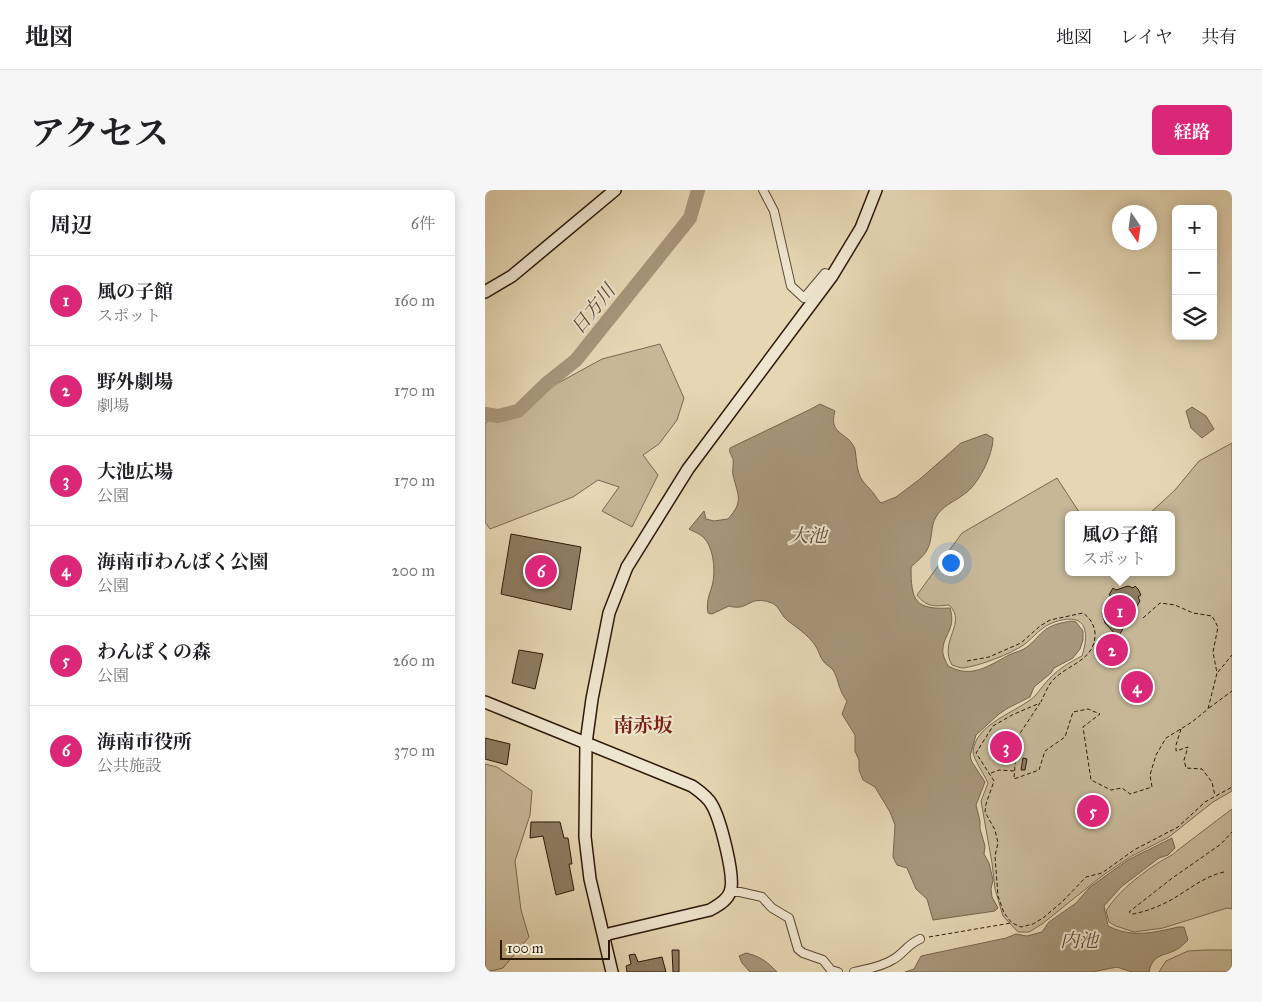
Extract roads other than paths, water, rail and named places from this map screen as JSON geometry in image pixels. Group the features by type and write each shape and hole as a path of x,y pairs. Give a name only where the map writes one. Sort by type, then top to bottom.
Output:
{"street":[{"path":"485,292 512,276 615,190"},
{"path":"763,190 774,211 791,286 804,298 825,273 832,276"},
{"path":"612,972 590,879 585,837 586,743 599,659 609,614 627,567 688,469 832,276 861,228 876,190"},
{"path":"485,702 692,786 712,803 719,820 732,875 730,892 718,906 709,910 604,935"},
{"path":"730,892 761,896 772,908 789,918 796,944 803,953 823,960 831,970 837,972"},
{"path":"854,972 879,966 893,960 911,943 920,939"}],"water":[{"name":"大池","path":"820,404 835,411 834,425 836,429 852,443 861,478 881,503 896,497 920,479 961,443 986,434 993,438 984,470 969,491 939,513 934,521 927,550 911,567 912,588 917,601 929,607 950,608 952,622 943,648 943,654 948,666 965,671 980,670 1025,648 1045,630 1061,623 1076,622 1083,631 1080,649 1073,658 1054,668 1051,673 1034,687 1030,697 999,714 976,735 970,756 985,782 976,805 985,846 984,854 989,863 993,880 992,897 998,908 995,911 933,920 927,899 916,889 907,868 897,865 893,857 895,825 890,812 875,787 863,780 855,751 855,735 842,714 847,701 842,694 833,670 825,663 809,638 787,620 774,604 764,601 753,602 741,607 729,606 712,614 708,613 708,602 714,574 712,553 707,541 689,529 704,511 706,519 714,521 728,519 733,513 738,503 738,493 733,475 733,459 730,448"},
{"path":"1192,407 1206,416 1214,429 1202,438 1191,428 1186,411"},
{"name":"内池","path":"1172,838 1175,848 1168,855 1159,858 1121,887 1104,906 1108,926 1117,930 1143,933 1184,927 1188,940 1174,951 1157,958 1149,972 1132,972 1117,967 1092,972 905,972 914,969 921,956 1006,938 1016,934 1027,936 1042,932 1049,922 1076,903 1089,888 1104,877 1128,860"},
{"path":"746,953 763,960 777,972 750,972 739,956"}],"waterway":[{"name":"日方川","path":"485,414 498,416 518,411 546,384 576,360 690,218 698,190"}],"place":[{"name":"海南市役所","path":"541,571"},
{"name":"風の子館","path":"1120,611"},
{"name":"野外劇場","path":"1112,650"},
{"name":"海南市わんぱく公園","path":"1137,687"},
{"name":"大池広場","path":"1006,747"},
{"name":"わんぱくの森","path":"1093,811"}],"district":[{"name":"南赤坂","path":"643,725"}]}
